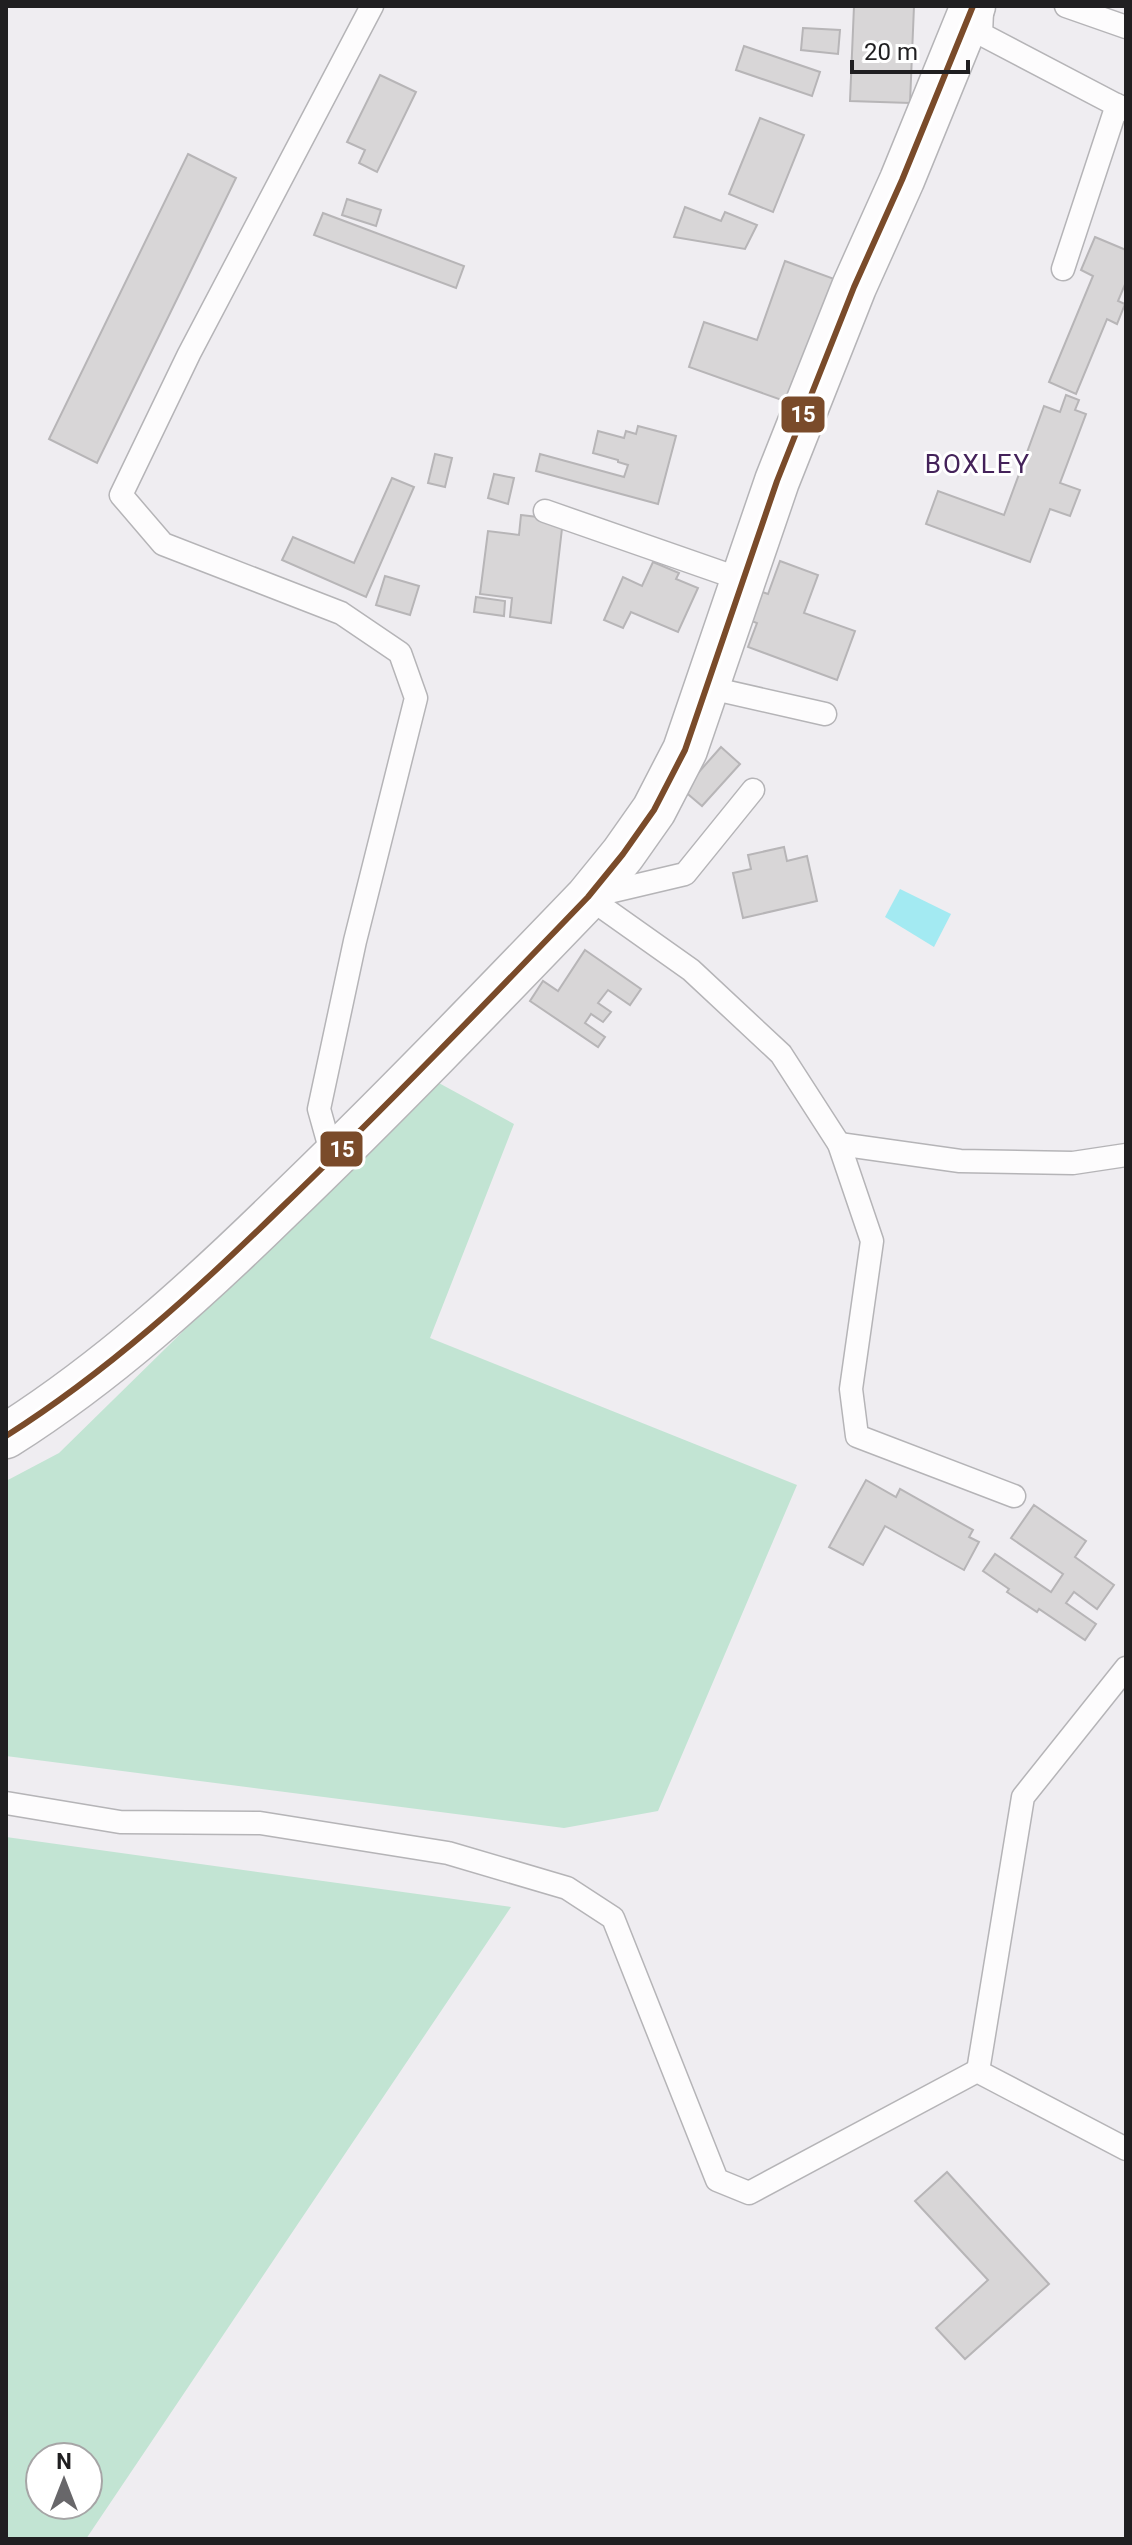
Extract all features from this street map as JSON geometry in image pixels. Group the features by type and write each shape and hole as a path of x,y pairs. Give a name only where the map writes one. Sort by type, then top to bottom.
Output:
{"street":[{"path":"6,1436 80,1385 163,1318 333,1159 588,897 654,810 685,750 777,481 848,301 902,180 973,6"}],"lane":[{"path":"333,1159 319,1109 355,941 416,698 400,653 341,613 163,544 121,495 189,354 372,6"},
{"path":"982,6 981,34 1122,107 1063,269"},
{"path":"1066,6 1126,27"},
{"path":"545,511 743,580"},
{"path":"706,687 825,714"},
{"path":"588,897 685,874 753,790"},
{"path":"588,897 691,970 781,1054 839,1144 872,1241 851,1389 857,1436 1014,1496"},
{"path":"839,1144 960,1161 1073,1163 1126,1155"},
{"path":"978,2071 1023,1797 1126,1668"},
{"path":"6,1803 120,1822 260,1823 448,1853 567,1888 613,1918 717,2180 749,2193 978,2071"},
{"path":"978,2071 1126,2149"}],"green space":[{"path":"437,1082 514,1124 430,1338 797,1485 658,1811 564,1828 6,1756 6,1481 59,1453"},
{"path":"6,1837 511,1907 104,2512 104,2441 24,2441 24,2521 98,2521 86,2539 6,2539"}],"water":[{"path":"900,889 951,914 934,947 885,917"}],"building":[{"path":"854,6 914,6 910,103 850,101"},
{"path":"803,28 840,30 838,54 801,50"},
{"path":"744,46 820,72 812,96 736,70"},
{"path":"380,75 416,92 377,172 359,163 365,150 347,142"},
{"path":"760,118 804,135 773,212 729,194"},
{"path":"188,154 236,178 97,463 49,439"},
{"path":"347,199 381,210 376,226 342,215"},
{"path":"685,207 721,221 725,212 757,225 745,249 674,237"},
{"path":"323,213 464,266 456,288 314,235"},
{"path":"1095,237 1126,250 1126,282 1118,301 1125,304 1117,324 1107,319 1076,394 1049,382 1093,276 1081,270"},
{"path":"785,261 837,280 793,404 689,367 704,322 757,340"},
{"path":"1066,395 1079,400 1075,410 1086,414 1060,483 1080,490 1070,516 1050,509 1030,562 926,524 938,491 1004,515 1044,406 1060,412"},
{"path":"638,426 676,436 658,504 536,471 540,454 624,477 628,465 593,453 598,431 624,438 626,431 636,434"},
{"path":"435,454 452,458 445,487 428,483"},
{"path":"494,474 514,478 508,504 488,498"},
{"path":"392,478 414,487 366,597 282,560 293,537 354,563"},
{"path":"521,515 563,520 551,623 510,617 512,598 480,594 488,531 519,535"},
{"path":"780,561 818,575 804,613 855,631 837,680 748,647 757,623 741,617 751,588 768,594"},
{"path":"653,562 679,573 676,579 698,588 678,632 631,612 623,628 604,620 623,577 642,586"},
{"path":"385,576 419,586 410,615 376,605"},
{"path":"476,597 505,601 504,616 474,612"},
{"path":"721,747 740,764 702,806 683,790"},
{"path":"784,847 787,861 807,856 817,901 743,918 733,873 751,869 748,855"},
{"path":"585,950 641,989 630,1005 608,990 598,1003 611,1012 603,1022 591,1014 585,1023 605,1037 598,1047 530,1001 543,981 558,991"},
{"path":"866,1480 896,1497 900,1489 973,1530 969,1537 979,1542 964,1570 885,1526 863,1565 829,1547"},
{"path":"1034,1505 1086,1541 1075,1557 1114,1585 1097,1609 1074,1592 1066,1603 1096,1624 1085,1640 1007,1592 1009,1589 983,1571 995,1554 1051,1592 1063,1574 1011,1538"},
{"path":"947,2172 1049,2284 965,2359 936,2328 988,2280 915,2201"}],"transit line":[{"name":"15","path":"6,1436 115,1358 249,1239 398,1093 588,897 654,810 685,750 777,481 854,287 902,180 973,6"}],"district":[{"name":"BOXLEY","path":"978,464"}]}
